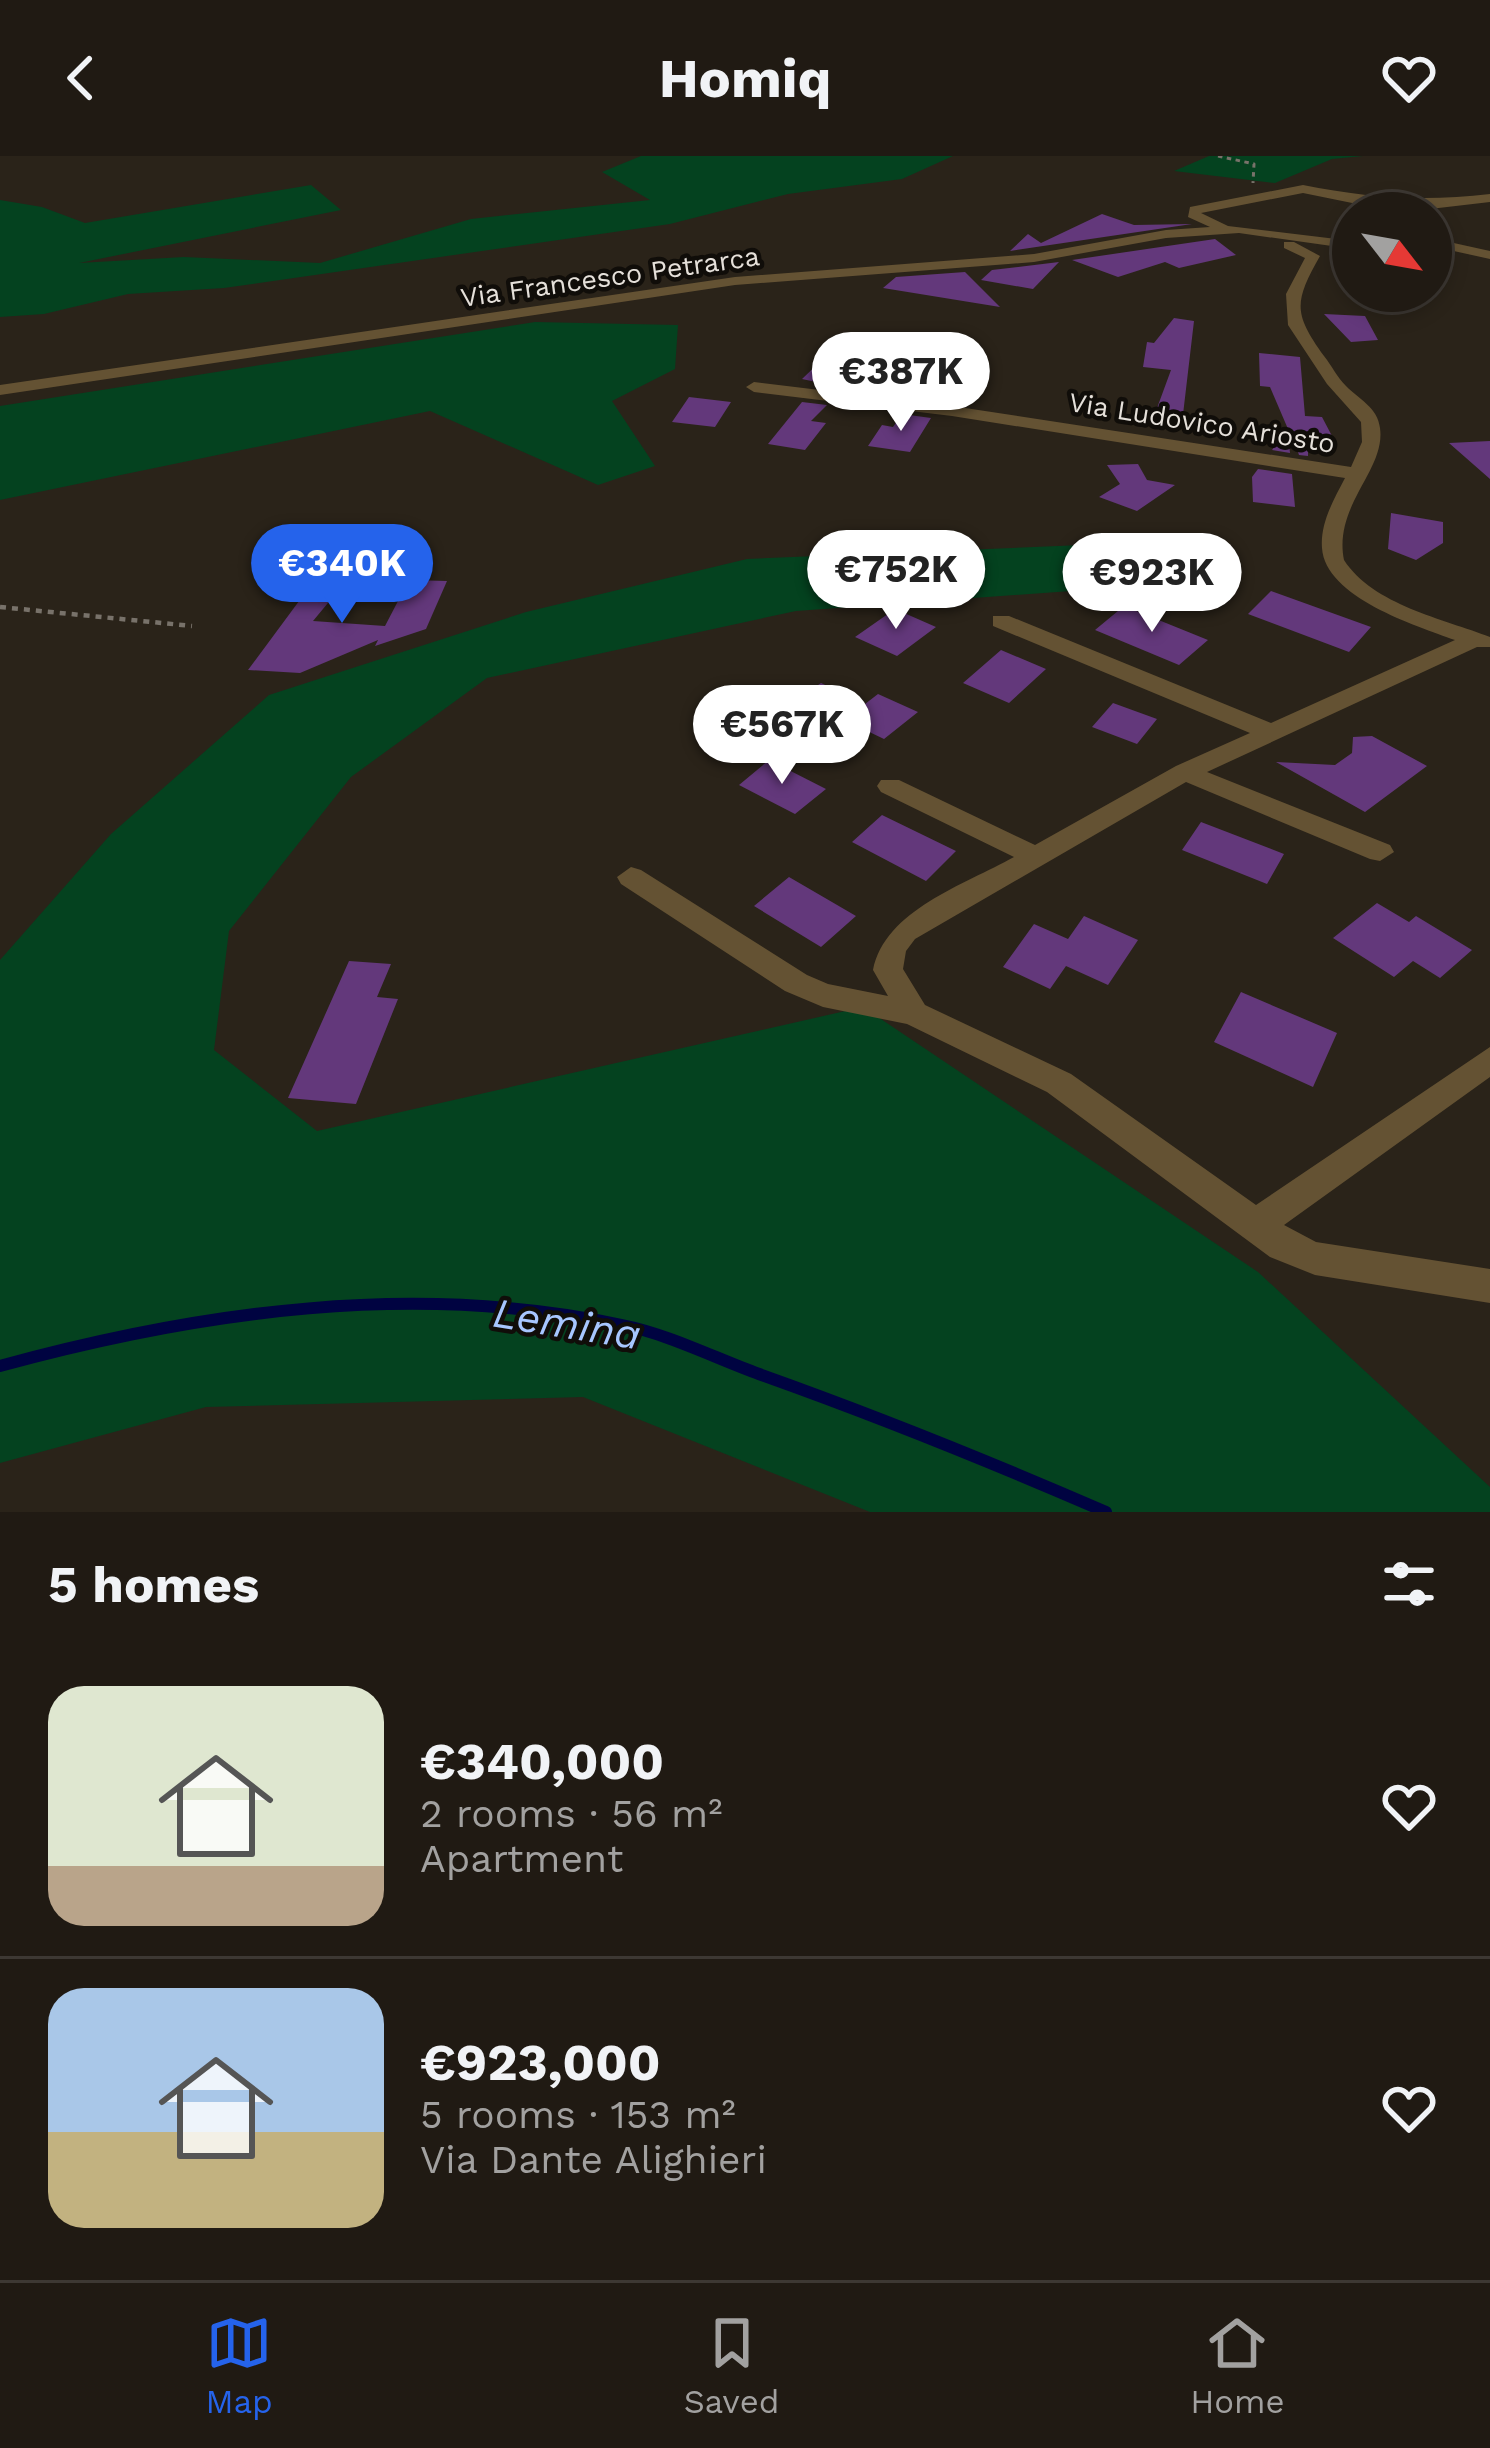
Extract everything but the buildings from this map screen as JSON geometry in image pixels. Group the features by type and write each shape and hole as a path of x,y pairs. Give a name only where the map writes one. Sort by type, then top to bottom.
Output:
{"street":[{"path":"1483,642 1375,598 1353,584 1334,563 1332,537 1373,428 1366,412 1332,381 1289,312 1313,256 1193,214 1303,189 1362,201 1430,205 1490,198"},
{"path":"1228,230 1332,242"},
{"name":"Via Francesco Petrarca","path":"0,390 735,281 1034,258 1147,236 1228,230"},
{"path":"1452,247 1490,255"},
{"name":"Via Ludovico Ariosto","path":"754,387 952,411 1357,474"},
{"path":"1001,621 1268,731"},
{"path":"914,1013 888,970 892,950 905,932 1185,772 1268,731 1483,642"},
{"path":"1185,772 1380,852"},
{"path":"890,786 1036,857"},
{"path":"632,877 796,983 823,995 914,1013 1001,1051 1059,1083 1255,1226 1315,1258 1490,1286"},
{"path":"1255,1226 1490,1060"}],"path":[{"path":"1218,156 1254,164 1253,184 1247,186"},
{"path":"0,607 192,626"}],"green space":[{"path":"641,156 953,156 902,179 788,194 670,224 224,288 128,294 44,314 0,317 0,200 42,207 85,223 311,185 341,210 79,263 184,257 320,263 471,219 650,200 602,172"},
{"path":"1209,156 1363,156 1332,159 1275,183 1174,171"},
{"path":"535,322 678,325 675,369 612,401 655,466 598,485 430,411 0,500 0,406"},
{"path":"1154,542 1140,586 796,611 487,678 351,777 229,931 214,1050 317,1131 863,1007 1258,1272 1490,1487 1490,1512 870,1512 583,1397 206,1407 0,1463 0,960 111,834 269,695 526,612 747,559"}],"waterway":[{"name":"Lemina","path":"0,1366 153,1330 309,1308 466,1305 544,1312 622,1325 674,1340 1106,1512"}]}
